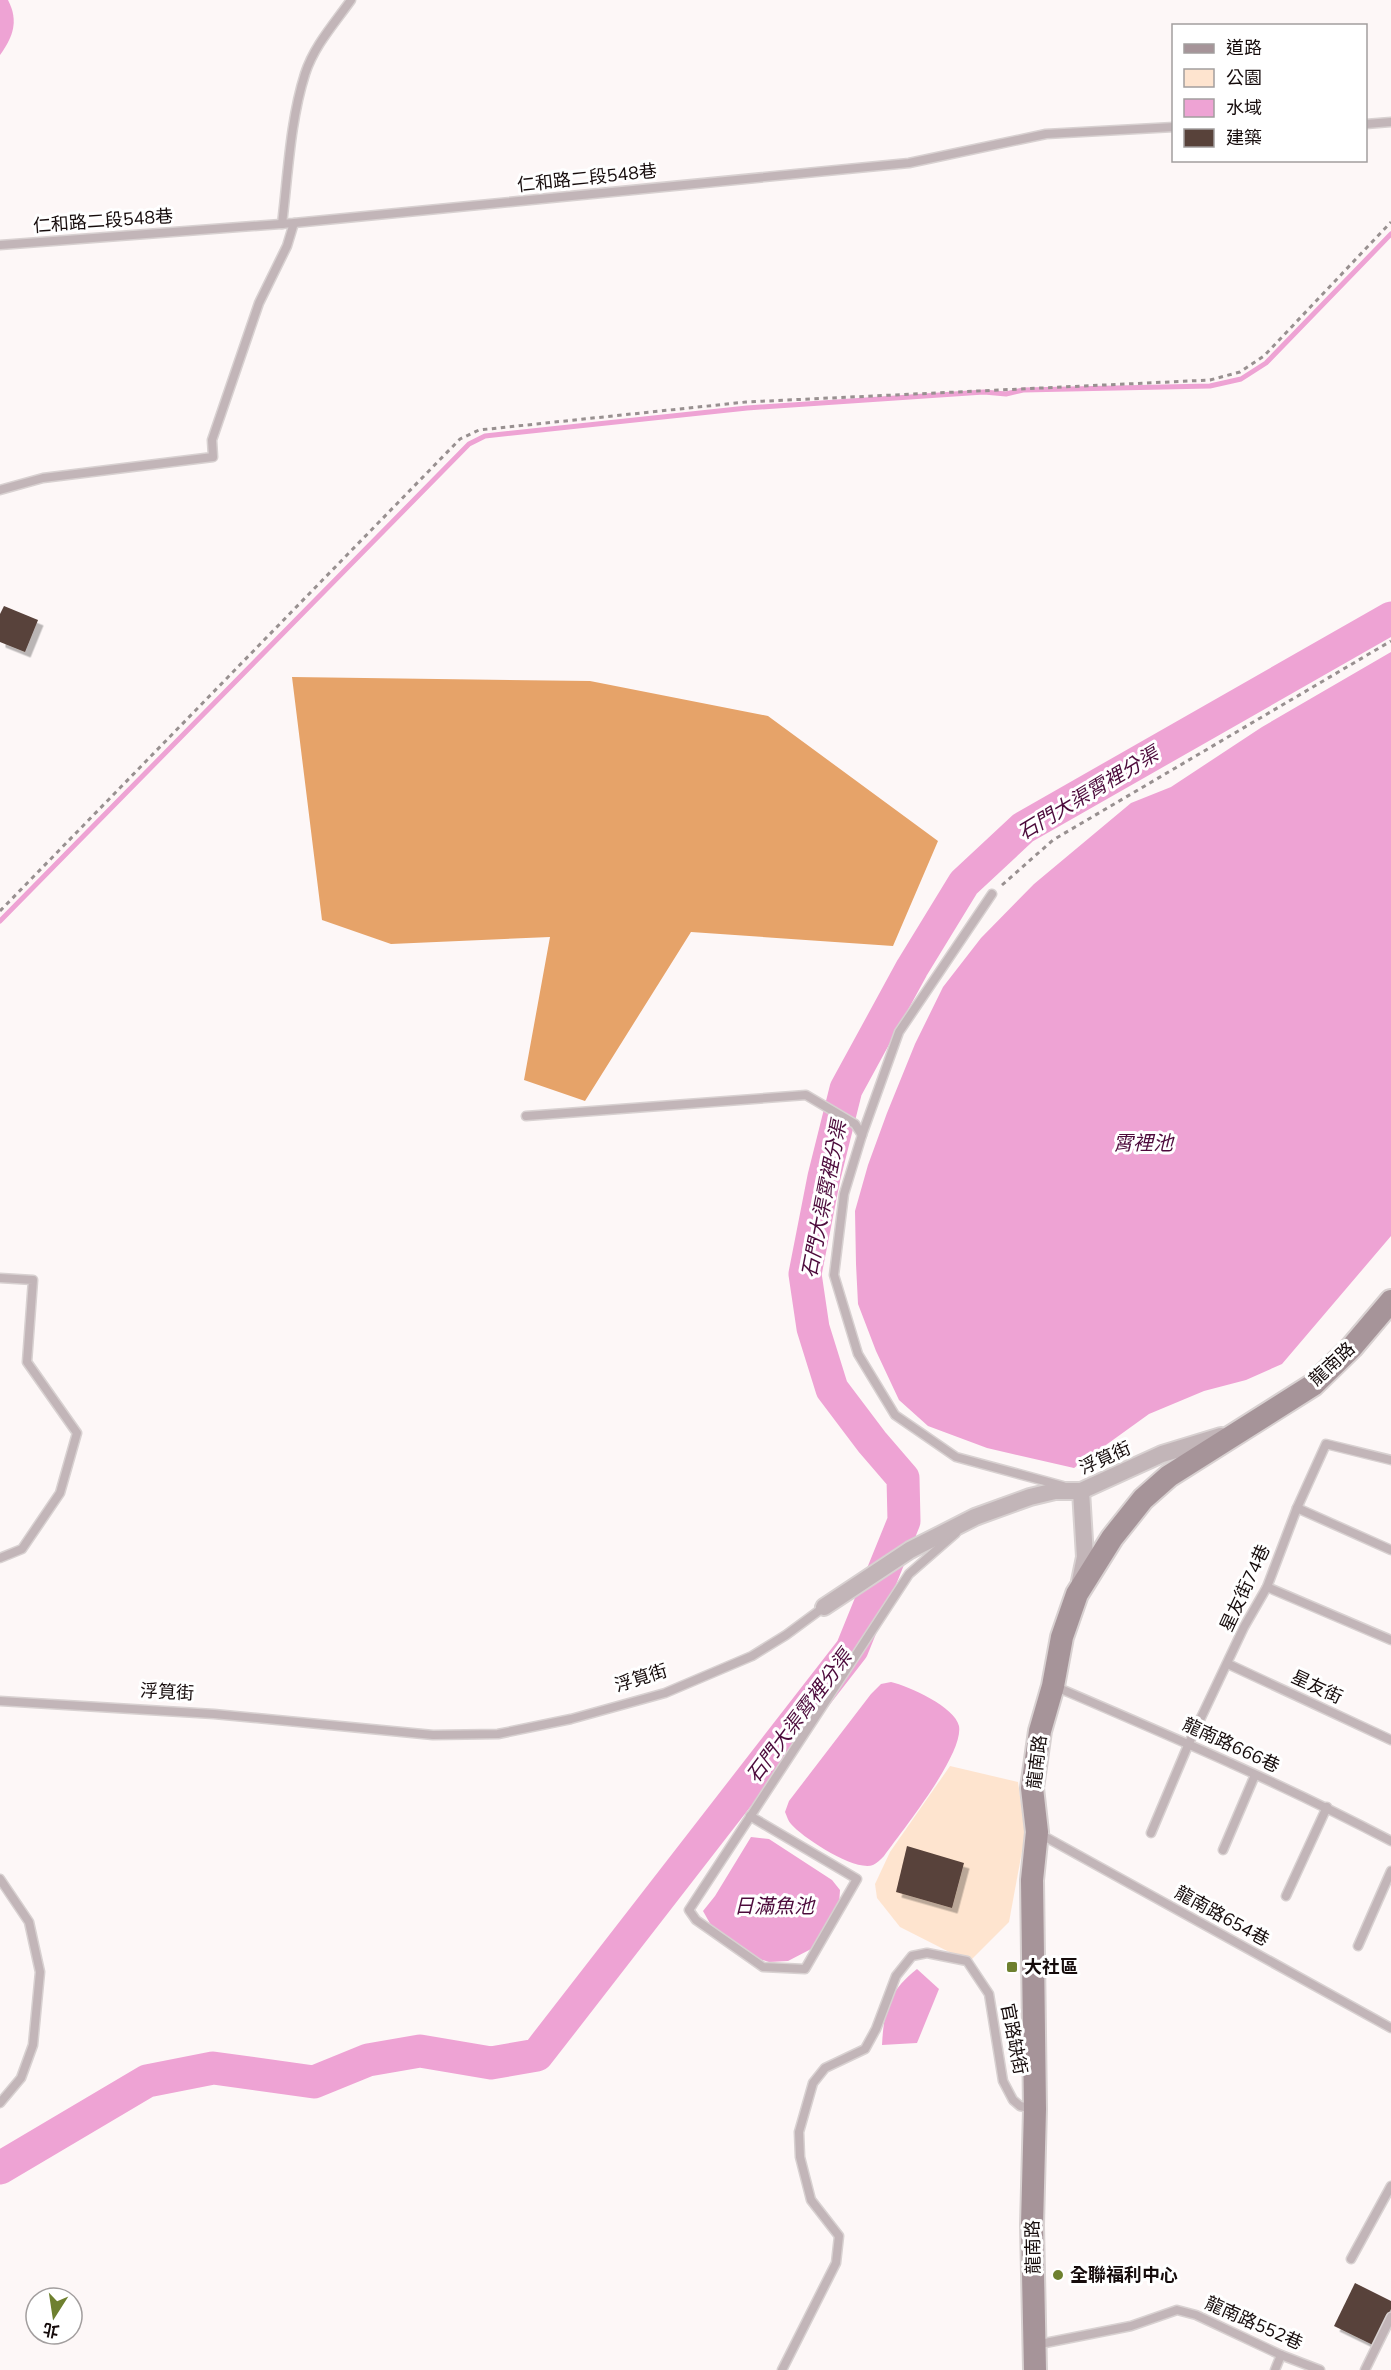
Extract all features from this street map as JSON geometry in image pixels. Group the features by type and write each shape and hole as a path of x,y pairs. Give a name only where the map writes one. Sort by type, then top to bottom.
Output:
{"main road":[{"name":"龍南路","path":"1035,2370 1032,2225 1035,2109 1032,1880 1037,1832 1032,1788 1040,1731 1053,1686 1062,1636 1077,1594 1112,1538 1143,1500 1169,1476 1313,1385 1352,1347 1391,1301"}],"street":[{"name":"浮筧街","path":"824,1607 910,1550 975,1517 1030,1497 1055,1491 1081,1491 1162,1454 1236,1432"},
{"path":"1077,1594 1085,1557 1081,1491"}],"lane":[{"path":"282,224 296,118 305,74 321,42 351,0"},
{"path":"1367,124 1391,122"},
{"name":"仁和路二段548巷","path":"0,245 294,223 909,163 1046,134 1172,127"},
{"path":"0,490 43,478 213,457 212,440 255,314 287,246 294,223"},
{"path":"992,894 899,1032 862,1135 844,1194 834,1275 858,1354 895,1415 956,1457 1081,1491"},
{"path":"526,1116 806,1095 855,1124 862,1135"},
{"path":"0,1278 33,1280 27,1362 77,1433 60,1493 22,1549 0,1558"},
{"name":"星友街74巷","path":"1150,1833 1189,1743 1244,1627 1267,1587 1297,1508 1326,1444 1391,1460"},
{"path":"1297,1508 1391,1550"},
{"path":"750,1816 857,1879 805,1969 763,1967 696,1920 688,1910 909,1574 975,1517"},
{"path":"1267,1587 1391,1640"},
{"name":"浮筧街","path":"0,1701 214,1714 433,1735 498,1734 571,1719 665,1693 752,1656 824,1607"},
{"name":"星友街","path":"1228,1664 1391,1740"},
{"name":"龍南路666巷","path":"1053,1686 1189,1743 1327,1807 1391,1842"},
{"path":"1222,1850 1255,1775"},
{"path":"1286,1896 1327,1807"},
{"name":"龍南路654巷","path":"1037,1832 1391,2028"},
{"path":"1358,1946 1391,1872"},
{"path":"0,1879 29,1922 40,1972 33,2045 21,2078 0,2103"},
{"name":"官路缺街","path":"782,2370 836,2263 838,2236 811,2200 800,2157 799,2132 813,2083 825,2068 865,2049 876,2029 896,1976 912,1956 927,1953 967,1961 989,1994 1003,2081 1013,2100 1020,2106 1035,2109"},
{"path":"1352,2259 1391,2186"},
{"name":"龍南路552巷","path":"1035,2345 1131,2326 1177,2310 1196,2315 1281,2355 1320,2370"},
{"path":"1365,2370 1391,2317"},
{"path":"1275,2370 1281,2355"}],"path":[{"path":"0,911 460,439 479,430 746,402 1210,380 1240,372 1264,356 1391,222"},
{"path":"992,894 1053,840 1391,641"}],"green space":[{"path":"950,1766 1018,1782 1025,1835 1009,1922 969,1962 900,1927 877,1898 875,1884 890,1852"}],"shaded area":[{"path":"292,677 590,681 768,716 938,841 893,946 691,932 585,1101 524,1080 550,937 391,944 322,920"}],"water":[{"path":"0,0 8,0 14,22 11,35 0,55"},
{"name":"霄裡池","path":"1391,652 1391,1236 1282,1364 1246,1380 1204,1391 1149,1414 1074,1468 987,1448 928,1426 899,1400 876,1351 858,1304 855,1211 868,1165 887,1113 915,1044 943,987 981,938 1034,884 1131,803 1171,787 1262,727"},
{"path":"891,1682 930,1698 949,1712 959,1726 958,1739 942,1773 904,1829 880,1860 873,1865 865,1866 842,1859 817,1845 791,1824 785,1812 789,1801 871,1694 881,1684"},
{"name":"日滿魚池","path":"751,1837 769,1839 832,1880 840,1890 839,1904 813,1948 788,1961 769,1962 756,1958 712,1927 703,1911 715,1896"},
{"path":"917,1969 939,1989 917,2043 882,2045 889,2002 907,1977"}],"building":[{"path":"4,606 38,620 25,652 0,642 0,614"},
{"path":"907,1846 964,1863 952,1908 896,1892"},
{"path":"1355,2283 1391,2301 1391,2309 1373,2345 1334,2326"}],"waterway":[{"path":"0,921 469,444 485,436 747,408 984,392 1006,394 1023,390 1210,386 1241,379 1266,363 1391,234"},
{"name":"石門大渠霄裡分渠","path":"0,2168 147,2081 213,2068 314,2082 368,2060 420,2051 491,2063 537,2055 852,1649 904,1521 903,1478 832,1389 813,1328 805,1274 824,1177 846,1089 912,968 964,883 1023,828 1391,618"}],"place":[{"name":"大社區","path":"1012,1967"},
{"name":"全聯福利中心","path":"1058,2275"}]}
